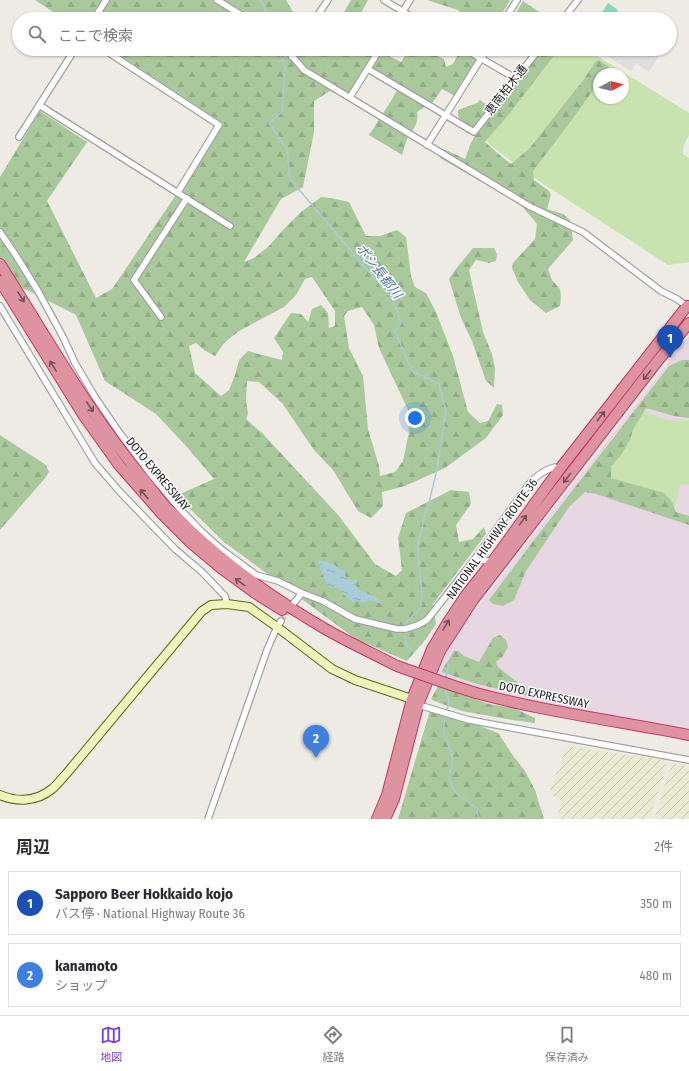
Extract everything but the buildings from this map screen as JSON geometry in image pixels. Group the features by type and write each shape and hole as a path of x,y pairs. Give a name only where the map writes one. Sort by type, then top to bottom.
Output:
{"highway":[{"name":"DOTO EXPRESSWAY","path":"0,264 62,365 92,410 128,460 167,508 227,563 299,614 397,666"},
{"name":"DOTO EXPRESSWAY","path":"0,281 84,416 119,465 162,514 191,543 222,569 255,593 328,636 397,666 446,684 511,702 544,709 689,735"},
{"name":"NATIONAL HIGHWAY ROUTE 36","path":"385,819 394,799 432,650 448,622 466,595 493,561 559,470 688,307"},
{"name":"NATIONAL HIGHWAY ROUTE 36","path":"377,819 387,795 418,702 440,651 473,600 689,323"}],"street":[{"path":"98,12 106,0"},
{"path":"217,0 237,12"},
{"path":"320,12 328,0"},
{"path":"384,0 403,12 410,0"},
{"path":"509,12 517,0"},
{"path":"569,12 578,0"},
{"path":"19,137 70,56"},
{"path":"114,56 219,125 178,192"},
{"path":"350,98 376,56"},
{"path":"477,56 515,78"},
{"path":"427,146 484,56"},
{"name":"恵南柏木通","path":"446,115 474,132 533,56"},
{"path":"292,57 304,70 427,146 529,206 583,232 661,291 677,299 688,307"},
{"path":"368,69 446,115"},
{"path":"39,104 230,226"},
{"path":"161,317 134,280 186,198"},
{"path":"0,232 38,292 95,397 119,432 178,507 221,549 256,575 278,580 355,618 397,629 405,629 418,625 426,620 474,560 535,477 547,469 555,467 559,470"},
{"path":"0,306 95,463 120,492 175,549 202,572 222,592 225,596 227,604"},
{"path":"474,560 493,561"},
{"path":"293,604 302,593"},
{"path":"0,794 19,800 34,799 44,795 52,789 202,611 211,605 227,604 249,607 279,624 332,669 355,680 469,720 689,760"},
{"path":"208,819 267,650 279,624"}],"shaded area":[{"path":"607,56 659,56 649,72 636,63 631,71 629,68 626,68"},
{"path":"689,336 689,732 550,704 479,688 437,676 448,651 465,623"}],"green space":[{"path":"35,0 286,0 293,12 53,12"},
{"path":"351,0 368,0 362,12 344,12"},
{"path":"427,0 510,0 503,12 460,12"},
{"path":"523,1 540,12 516,12"},
{"path":"608,3 618,10 617,12 602,12"},
{"path":"121,56 389,56 401,62 405,56 438,56 444,59 446,67 453,64 457,56 472,56 478,60 455,96 442,89 433,102 417,112 415,126 407,139 402,155 369,135 400,85 367,66 350,94 342,96 330,91 314,101 314,132 303,187 281,199 244,262 254,258 269,246 301,212 321,197 349,202 366,236 380,236 397,230 406,237 411,276 415,287 426,293 436,312 453,356 468,412 480,423 488,421 497,404 502,405 503,415 486,438 445,468 405,486 382,492 383,506 371,518 358,511 333,470 314,450 282,403 259,382 247,381 246,401 248,414 246,419 263,434 339,516 375,564 396,576 402,570 398,538 406,513 451,490 469,492 471,504 456,525 459,542 473,539 484,527 486,534 433,604 436,624 426,639 407,661 356,639 224,542 183,502 180,494 214,479 156,414 105,381 76,315 6,281 0,288 0,177 40,111 87,142 47,201 96,298 112,289 224,124","holes":["312,277 335,311 335,326 329,328 328,313 321,305 312,309 308,322 301,314 291,313 274,338 283,352 282,360 248,351 239,360 229,390 221,396 195,373 189,346 196,343 204,350 215,356 224,343 239,331 284,307 296,295 305,279","362,307 374,325 379,348 408,410 409,432 403,461 395,472 380,476 379,466 368,429 363,376 349,348 344,316 348,311"]},
{"path":"527,56 554,56 510,113 485,142 511,164 529,149 584,79 596,61 599,60 609,67 593,68 593,90 533,171 534,180 549,191 551,195 547,209 563,214 570,220 573,240 548,269 552,280 560,289 561,297 560,306 546,313 530,300 518,282 512,268 513,263 535,239 537,224 520,204 440,158 443,150 446,150 465,159 476,134 461,121 458,110 477,103 480,100 484,103 497,106 533,60"},
{"path":"552,56 597,56 617,68 593,68 593,104 629,104 629,76 689,113 689,135 684,144 683,154 689,158 689,262 668,265 539,181 491,146 487,140"},
{"path":"473,248 494,248 497,254 496,261 489,263 476,260 469,270 483,332 492,354 495,368 494,388 486,381 472,341 461,318 449,279"},
{"path":"682,360 689,360 689,418 674,416 646,408 633,430 630,440 621,455 611,467 611,478 664,493 672,502 676,512 689,516 689,525 596,494 585,492 569,507 526,571 514,600 503,606 493,604 489,600 531,544 669,366"},
{"path":"643,410 660,418 676,421 689,420 689,485 681,484 673,512 608,477 609,470 621,455 630,440 633,430"},
{"path":"0,435 46,465 49,472 0,530"},
{"path":"500,635 506,640 508,647 503,656 496,662 498,667 530,692 532,697 477,684 441,672 454,651 458,651 464,656 479,662 493,638"},
{"path":"438,686 489,704 514,708 535,718 535,723 462,711 434,701 431,699"},
{"path":"431,707 498,733 525,771 535,790 544,819 398,819"},
{"path":"567,746 663,760 667,765 649,819 557,819 561,800 552,795 550,789"},
{"path":"672,763 689,766 689,819 654,819"}],"water":[{"path":"318,561 330,562 339,569 346,571 345,576 352,581 355,579 357,581 356,586 359,590 375,597 383,604 369,600 364,603 358,601 353,602 344,595 339,588 329,587"}],"waterway":[{"name":"ポシ長都川","path":"260,0 267,12"},
{"name":"ポシ長都川","path":"281,56 285,68 282,112 269,123 287,149 290,179 393,300 401,323 395,331 412,371 439,384 446,411 437,469 418,545 422,595 421,607 405,624"},
{"name":"ポシ長都川","path":"405,636 407,647 412,650"},
{"name":"ポシ長都川","path":"446,679 448,665"},
{"name":"ポシ長都川","path":"444,687 449,700 447,711"},
{"name":"ポシ長都川","path":"446,715 443,730 453,759 449,778 453,789 458,795 476,808 479,819"}],"tunnel":[{"path":"281,621 292,606"}],"place":[{"name":"Sapporo Beer Hokkaido kojo","path":"670,358"},
{"name":"kanamoto","path":"316,758"}]}
